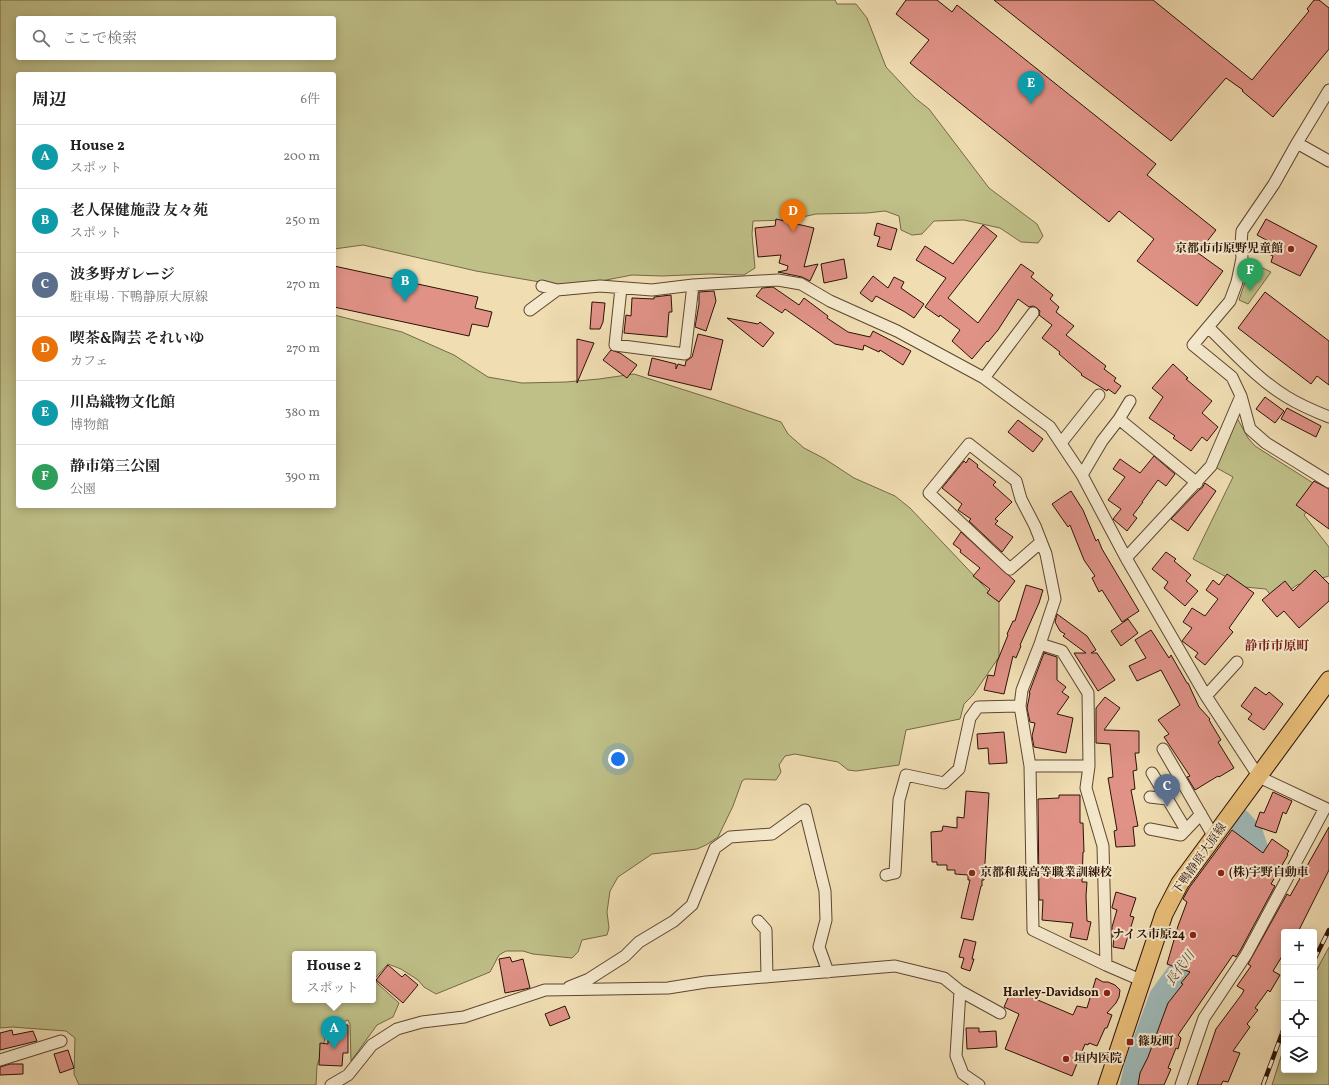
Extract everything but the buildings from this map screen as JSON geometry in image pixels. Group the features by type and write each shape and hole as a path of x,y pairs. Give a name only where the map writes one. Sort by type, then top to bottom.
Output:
{"main road":[{"name":"下鴨静原大原線","path":"1107,1085 1143,981 1164,914 1180,883 1329,680"}],"street":[{"path":"1329,90 1274,184 1242,230 1242,258 1237,282 1230,301 1193,345 1232,377 1241,396 1250,429 1266,443 1329,482"},
{"path":"1297,143 1329,161"},
{"path":"542,286 557,290 600,286 652,290 693,285 778,280 801,284 830,301 897,331 984,378 1050,427 1082,475 1126,558 1206,696 1259,777 1325,808 1246,955 1204,1018 1181,1085"},
{"path":"621,288 615,345 685,354 693,285"},
{"path":"530,310 557,290"},
{"path":"984,378 1033,313"},
{"path":"1208,327 1260,378 1306,408 1329,417"},
{"path":"1061,443 1099,395"},
{"path":"1126,558 1197,483 1211,466 1241,396"},
{"path":"1082,475 1102,441 1119,419 1130,401"},
{"path":"1119,419 1197,483"},
{"path":"1041,542 1010,569 929,493 969,444 1016,481 1021,499 1035,526 1046,554 1055,599 1040,644 1022,690 1020,706 1030,766 1033,930 1143,981"},
{"path":"1040,644 1062,651 1088,693 1089,766 1086,788 1103,846 1106,965"},
{"path":"1206,696 1237,662"},
{"path":"886,875 895,873 899,800 906,775 944,783 959,769 970,718 978,707 1020,706"},
{"path":"1163,749 1214,837"},
{"path":"1030,766 1089,766"},
{"path":"1152,773 1186,830"},
{"path":"1150,797 1167,799"},
{"path":"558,990 589,979 625,956 639,942 674,921 692,905 715,848 730,837 772,834 805,810 825,891 826,920 819,947 828,972"},
{"path":"1150,829 1181,835 1201,814"},
{"path":"758,921 766,930 767,977"},
{"path":"331,1085 348,1080 372,1045 397,1029 422,1022 464,1017 545,990 668,988 706,982 895,966 944,978 960,991 1000,1013"},
{"path":"960,991 956,1056 963,1074 979,1085"},
{"path":"0,1060 61,1041"}],"green space":[{"path":"0,0 835,0 837,4 856,4 867,18 886,67 915,98 929,109 989,188 1037,224 1043,236 1038,243 1021,242 1000,228 964,220 934,221 922,234 912,235 901,230 899,216 885,211 867,213 816,214 789,220 753,221 752,234 755,268 744,275 632,275 563,286 476,271 363,245 336,249 336,72 16,72 16,508 336,508 336,316 402,332 454,355 488,377 522,383 566,382 634,374 781,422 788,434 804,448 825,459 854,478 895,496 910,508 999,602 999,657 973,695 964,704 960,719 906,730 899,765 856,771 848,770 838,762 795,754 785,756 779,765 781,772 776,780 745,779 742,781 733,806 718,837 697,849 652,854 618,877 610,891 607,912 609,928 607,935 582,940 578,952 572,958 533,954 523,951 506,951 499,955 490,972 436,994 424,987 418,980 401,969 388,964 376,977 376,951 292,951 292,1003 376,1003 376,980 399,1003 393,1017 377,1025 351,1061 350,1024 348,1020 338,1026 324,1025 322,1027 326,1033 317,1066 316,1085 79,1085 74,1074 75,1038 66,1031 12,1027 0,1028"},
{"path":"1250,262 1271,272 1248,304 1239,300"},
{"path":"1237,418 1248,438 1255,446 1324,490 1304,515 1329,547 1329,576 1297,585 1275,601 1266,589 1245,587 1193,559 1233,477 1215,467"},
{"path":"1329,947 1329,1085 1272,1085 1281,1056 1281,1073 1317,1073 1317,969"}],"waterway":[{"name":"長代川","path":"1240,821 1251,833 1256,848 1244,879"},
{"name":"長代川","path":"1132,1085 1137,1063 1161,997 1201,942"}],"railway":[{"path":"1317,954 1329,930"},
{"path":"1263,1085 1281,1036"}],"place":[{"name":"川島織物文化館","path":"1031,104"},
{"name":"喫茶&陶芸 それいゆ","path":"793,232"},
{"name":"京都市市原野児童館","path":"1291,249"},
{"name":"静市第三公園","path":"1250,291"},
{"name":"老人保健施設 友々苑","path":"405,302"},
{"name":"波多野ガレージ","path":"1167,807"},
{"name":"京都和裁高等職業訓練校","path":"972,873"},
{"name":"(株)宇野自動車","path":"1221,873"},
{"name":"ナイス市原24","path":"1193,935"},
{"name":"Harley-Davidson","path":"1107,993"},
{"name":"篠坂町","path":"1130,1042"},
{"name":"House 2","path":"334,1049"},
{"name":"垣内医院","path":"1066,1059"}],"district":[{"name":"静市市原町","path":"1277,647"}]}
